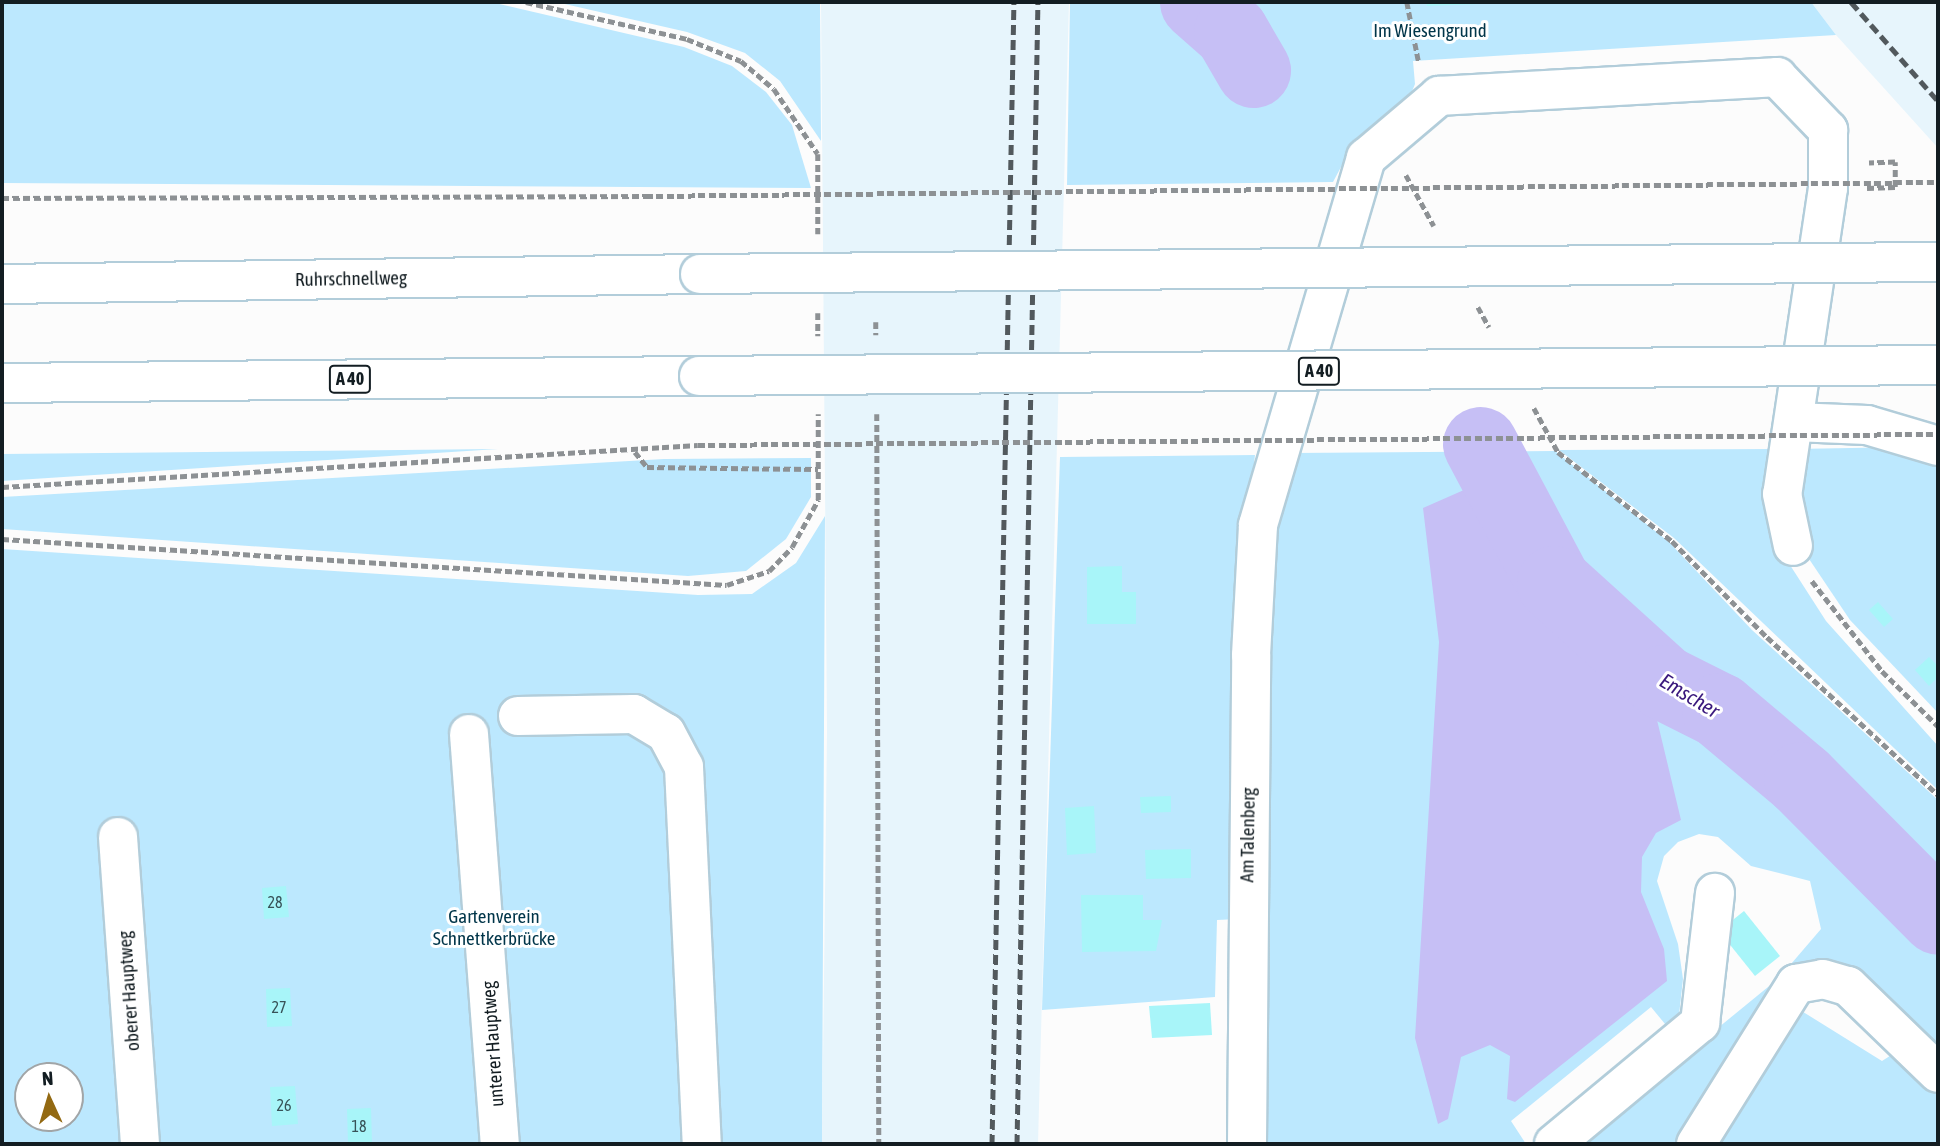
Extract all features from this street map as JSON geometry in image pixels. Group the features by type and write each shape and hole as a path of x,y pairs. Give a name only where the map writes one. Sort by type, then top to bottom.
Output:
{"main road":[{"path":"1439,96 1777,77 1828,130 1828,188 1782,494 1793,546"},
{"name":"Am Talenberg","path":"1247,1144 1250,683 1258,525 1366,158 1439,96"},
{"name":"Ruhrschnellweg","path":"2,284 1938,262"},
{"name":"A 40","path":"2,383 1938,365"},
{"path":"1794,422 1867,425 1938,446"},
{"path":"517,716 634,714 666,733 684,767 702,1144"},
{"name":"unterer Hauptweg","path":"469,734 500,1144"},
{"name":"oberer Hauptweg","path":"118,837 140,1144"},
{"path":"1554,1144 1700,1023 1715,893"},
{"path":"1696,1144 1796,984 1823,979 1847,986 1938,1073"}],"path":[{"path":"1407,2 1420,63 1439,96"},
{"path":"1386,141 1439,236"},
{"path":"2,198 646,196 1938,182"},
{"path":"1472,296 1492,332"},
{"path":"876,323 876,350"},
{"path":"877,404 879,1144"},
{"path":"1532,404 1558,452 1672,541 1767,637 1938,795"},
{"path":"2,487 635,452 698,445 1938,434"},
{"path":"635,452 647,467 818,469"},
{"path":"1793,546 1825,604 1938,726"}],"shaded area":[{"path":"821,2 1069,2 1038,1144 822,1144 827,731"},
{"path":"1811,2 1938,2 1938,148 1836,35"},
{"path":"1473,486 1526,589 1621,683 1652,699 1681,820 1656,833 1642,857 1641,892 1664,949 1667,981 1515,1102 1507,1099 1510,1056 1490,1045 1461,1057 1448,1119 1438,1124 1415,1038 1439,642 1423,508"}],"green space":[{"path":"2,2 491,2 684,47 732,66 766,92 792,125 811,188 2,183"},
{"path":"556,2 820,2 821,141 780,81 745,53 687,32"},
{"name":"Im Wiesengrund","path":"1070,2 1811,2 1836,35 1413,61 1415,84 1400,121 1356,139 1333,182 1067,185"},
{"path":"1908,447 1938,460 1938,713 1850,620 1803,550 1794,449"},
{"path":"498,449 2,481 2,454"},
{"path":"1774,449 1781,551 1826,621 1938,746 1938,790 1674,538 1559,450"},
{"path":"1555,451 1669,542 1752,630 1938,800 1938,1051 1816,970 1685,1144 1576,1144 1779,978 1821,929 1810,881 1751,866 1718,837 1699,834 1678,842 1664,856 1657,881 1678,944 1683,979 1679,1015 1670,1030 1651,1007 1511,1121 1526,1144 1257,1144 1266,556 1293,453"},
{"path":"1255,455 1243,558 1238,919 1217,920 1215,997 1042,1010 1060,457"},
{"path":"811,458 811,497 786,539 746,571 688,576 2,529 2,497 664,459"},
{"name":"Gartenverein Schnettkerbrücke","path":"825,516 822,1144 2,1144 2,549 698,595 752,594 796,563"},
{"path":"1800,1010 1882,1061 1896,1052 1938,1090 1938,1144 1711,1144"}],"building":[{"path":"1426,2 1480,2 1480,4 1427,6"},
{"path":"1122,566 1122,592 1136,592 1136,624 1087,624 1087,567"},
{"path":"1878,602 1893,619 1884,627 1869,610"},
{"path":"1929,657 1938,666 1938,677 1929,686 1915,670"},
{"path":"1171,796 1171,812 1141,813 1140,797"},
{"path":"1094,806 1096,853 1067,855 1065,808"},
{"path":"1191,849 1191,878 1146,879 1145,850"},
{"path":"286,886 289,917 264,919 262,888"},
{"path":"1081,895 1143,895 1143,920 1162,920 1156,951 1082,952"},
{"path":"1744,911 1780,956 1755,976 1719,931"},
{"path":"290,988 292,1026 267,1027 266,989"},
{"path":"1210,1003 1212,1035 1152,1038 1149,1006"},
{"path":"295,1086 298,1124 272,1126 270,1087"},
{"path":"371,1108 372,1143 348,1143 347,1109"}],"waterway":[{"name":"Emscher","path":"1197,2 1231,32 1253,70"},
{"name":"Emscher","path":"1480,444 1554,583 1663,682 1719,710 1801,779 1938,917"}],"railway":[{"path":"992,1144 1014,2"},
{"path":"1017,1144 1038,2"},
{"path":"1851,2 1938,101"}]}
